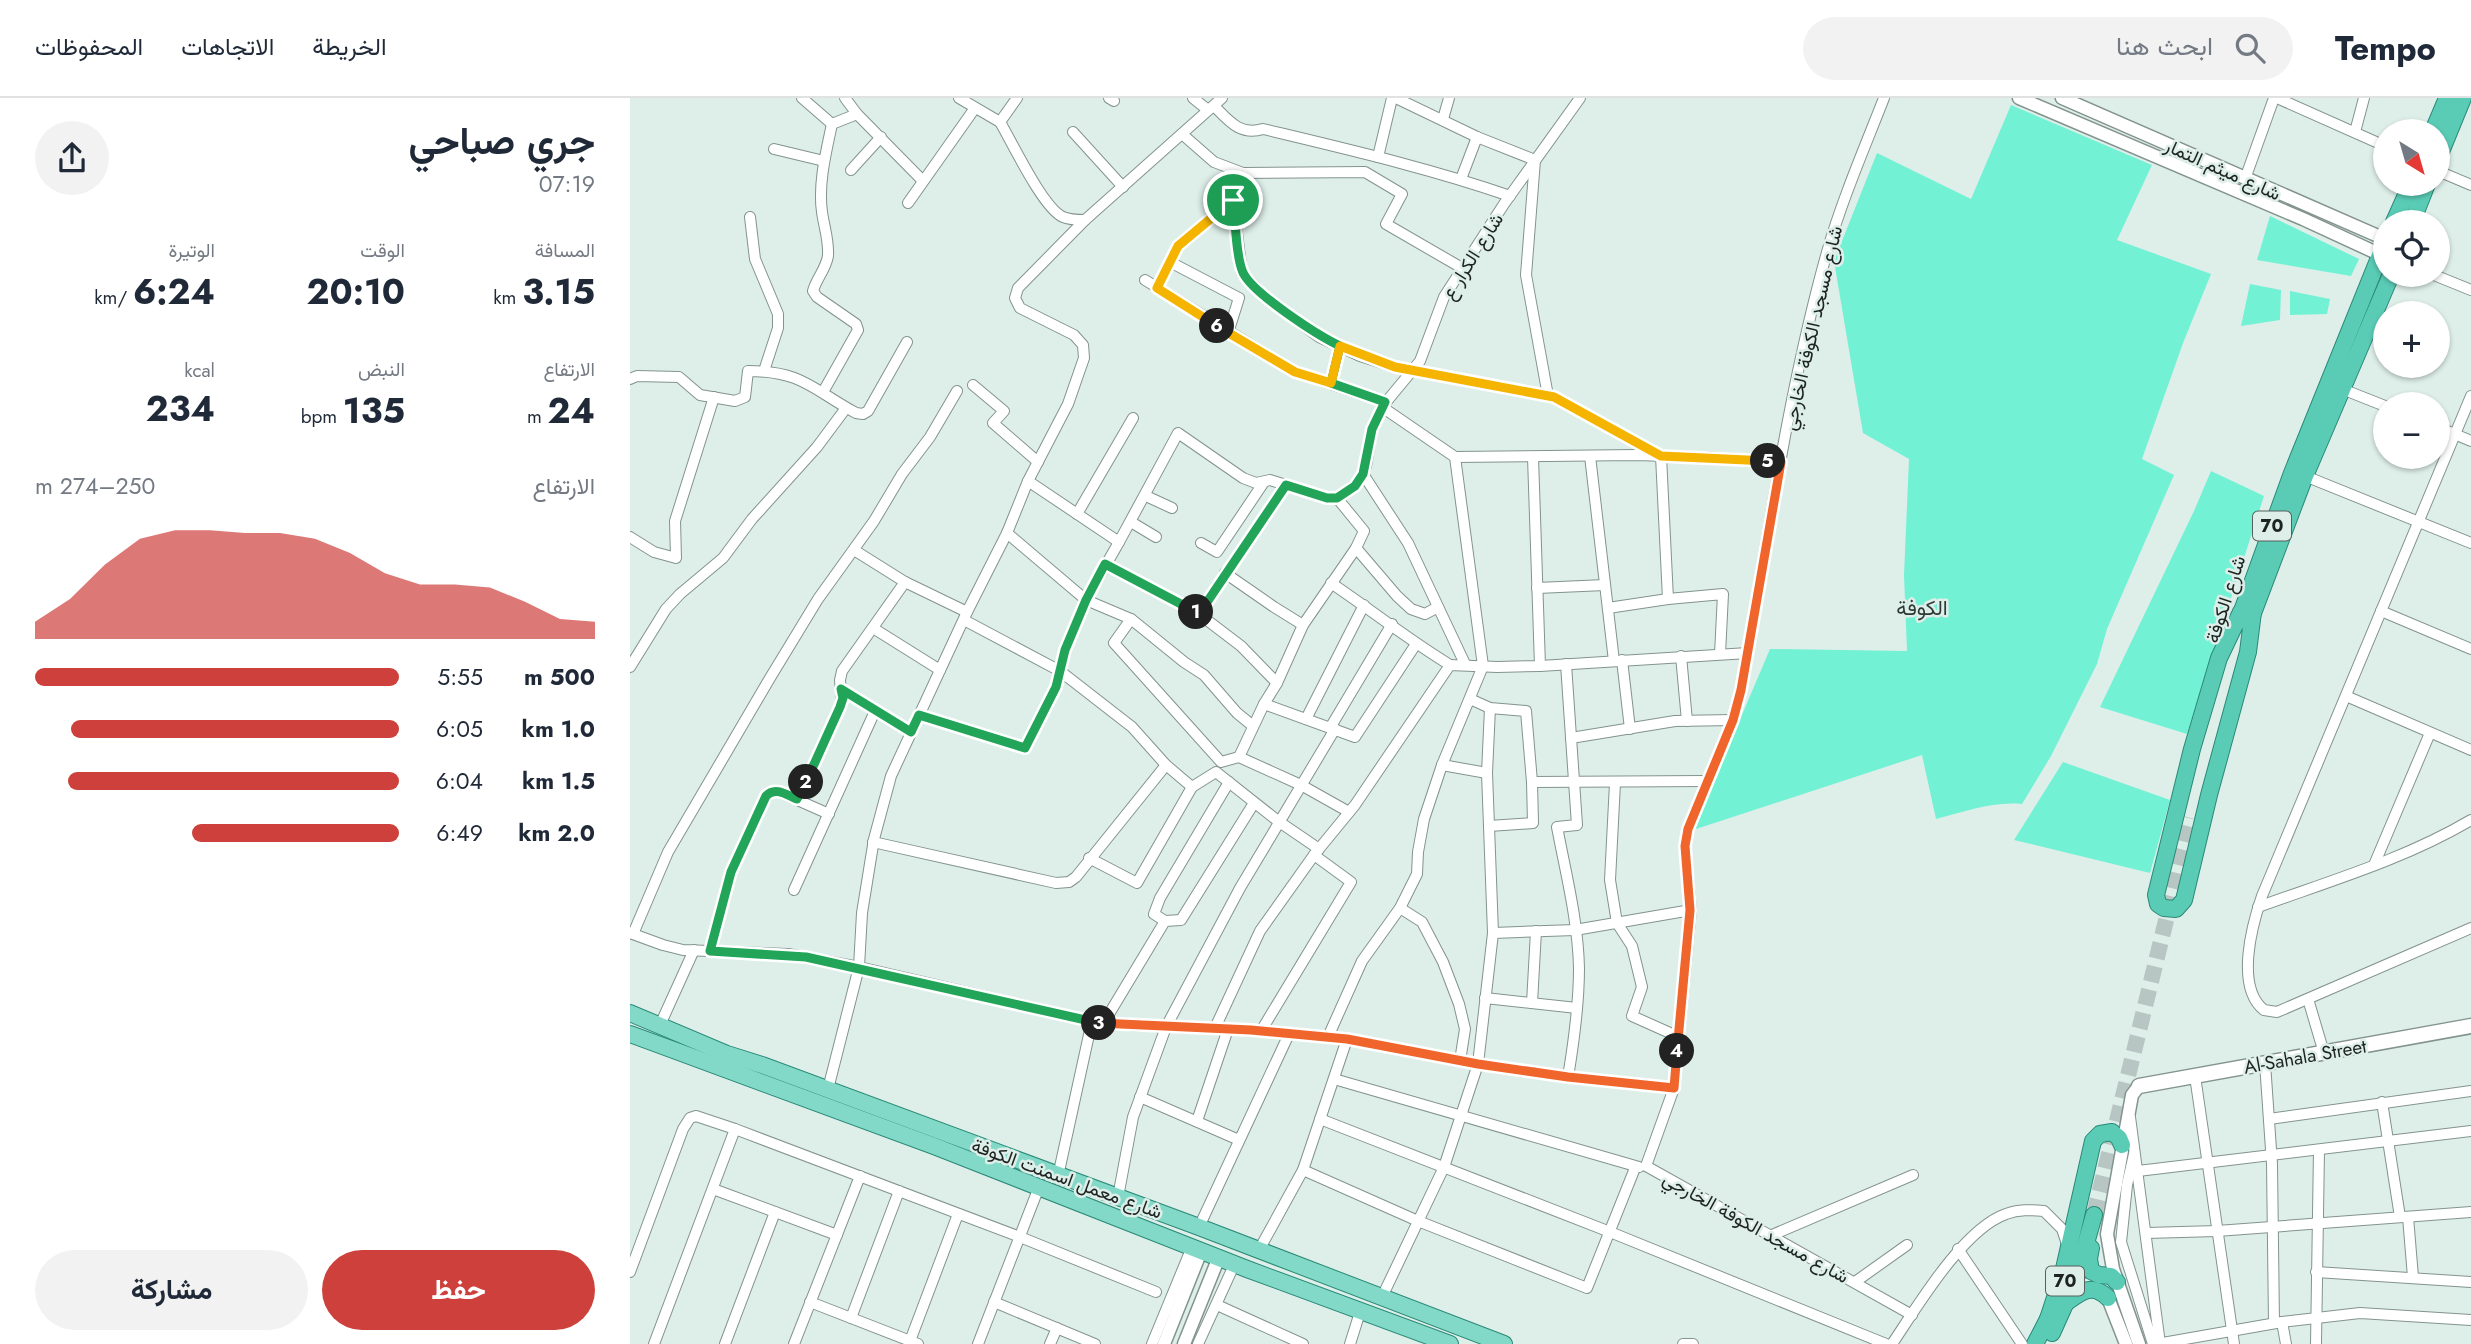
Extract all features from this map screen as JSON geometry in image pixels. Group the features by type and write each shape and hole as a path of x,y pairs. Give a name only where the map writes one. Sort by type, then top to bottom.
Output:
{"highway":[{"path":"2438,119 2447,98"},
{"path":"2450,130 2463,98"},
{"name":"شارع الكوفة","path":"2247,612 2362,343 2374,287"},
{"name":"شارع الكوفة","path":"2187,818 2247,612 2346,336 2383,287"},
{"path":"2346,336 2356,335 2362,343"},
{"path":"2247,612 2248,652 2184,900 2176,909 2164,908 2158,904 2156,895 2192,749 2219,658 2247,612"},
{"path":"2047,1322 2094,1141 2100,1134 2112,1132 2129,1148"},
{"path":"2091,1217 2090,1268 2099,1275 2111,1276 2117,1282"},
{"name":"70","path":"2046,1344 2076,1282 2091,1217"},
{"name":"70","path":"2035,1344 2066,1280 2091,1217"},
{"path":"2067,1302 2081,1291 2092,1288 2101,1291 2108,1298"}],"main road":[{"name":"شارع معمل اسمنت الكوفة","path":"635,1016 727,1054 1192,1224 1504,1344"},
{"name":"Al-Sahala Street","path":"2139,1087 2471,1026"},
{"name":"شارع معمل اسمنت الكوفة","path":"631,1038 934,1146 1235,1264 1450,1344"},
{"path":"1146,1229 1152,1223 1153,1210"},
{"path":"1191,1247 1178,1231 1192,1224"}],"street":[{"path":"802,98 832,124"},
{"path":"845,98 857,114 922,180"},
{"path":"959,98 1000,122 1042,196 1057,213 1064,218 1085,220"},
{"path":"1000,122 1017,98"},
{"path":"1193,98 1246,131 1263,129 1378,157 1461,179 1510,196"},
{"path":"828,1089 859,967 862,913 873,842 885,791 1078,378 1084,352 1079,339 1020,308 1016,293 1021,284 1085,220 1222,98"},
{"path":"1378,157 1394,98 1535,160 1526,275 1548,396"},
{"path":"1443,119 1450,98"},
{"name":"شارع الكرار ع","path":"1363,474 1372,429 1384,405 1413,370 1430,338 1444,297 1510,196 1580,98"},
{"name":"شارع مسجد الكوفة الخارجي","path":"1884,98 1840,211 1827,253 1781,462 1748,653 1733,720 1688,829 1685,846 1690,910 1674,1088 1641,1167 1772,1235 1912,1315"},
{"name":"شارع ميثم التمار","path":"2019,98 2303,219 2373,242"},
{"name":"شارع ميثم التمار","path":"2062,98 2245,179 2373,241"},
{"path":"2245,179 2276,98 2373,140"},
{"path":"2355,132 2364,98"},
{"path":"908,203 975,107"},
{"path":"832,124 857,114"},
{"path":"823,391 858,330 856,324 817,297 813,291 828,255 821,210 824,161 832,124"},
{"path":"1073,132 1123,187"},
{"path":"1182,134 1214,162 1243,173 1365,172 1402,194 1386,224 1462,268"},
{"path":"852,170 881,137"},
{"path":"1461,179 1478,137"},
{"path":"2144,151 2150,137"},
{"path":"774,149 824,161"},
{"path":"1243,173 1233,200 1242,273 1276,305 1319,337 1395,367 1548,396 1661,456"},
{"path":"2450,176 2471,185"},
{"path":"1157,288 1178,246 1233,200"},
{"path":"750,217 754,259 778,314 778,328 764,371"},
{"path":"1170,262 1239,298 1228,333"},
{"path":"1144,280 1295,372 1331,383 1384,405 1455,457 1661,456 1781,462"},
{"path":"2450,281 2471,290"},
{"path":"630,379 637,376 679,377 700,394 735,401 745,397 748,372 764,371 789,375 823,391 859,414 869,411 907,342"},
{"path":"1331,383 1340,346"},
{"path":"972,385 1004,411 992,423 1038,462"},
{"path":"2342,388 2373,401"},
{"path":"957,391 930,437 902,474 854,550 812,609 674,840 632,933 673,948 788,954 859,967 1098,1022 1261,1031 1347,1039 1478,1064 1674,1088"},
{"path":"2471,396 2258,907 2249,945 2248,964 2255,1001 2264,1010 2272,1012 2471,928"},
{"path":"630,537 654,552 676,558 675,521 714,397"},
{"path":"630,667 666,609 723,558 752,519 817,447 846,408"},
{"path":"1077,513 1133,418"},
{"path":"2450,431 2471,441"},
{"path":"919,715 1025,748 1056,687 1065,650 1086,600 1146,496 1178,433 1256,484 1269,480 1327,498 1337,498 1355,486 1363,474 1408,543 1465,664"},
{"path":"1590,456 1608,608 1630,729"},
{"path":"1661,456 1668,599"},
{"path":"1328,1037 1362,961 1400,908 1417,874 1424,819 1442,765 1483,666 1455,457"},
{"path":"1533,457 1540,666"},
{"path":"2305,477 2471,542"},
{"path":"1028,481 1119,542"},
{"path":"1201,543 1217,552 1264,482"},
{"path":"1199,614 1286,485"},
{"path":"1146,496 1172,508"},
{"path":"1239,757 1303,625 1356,548 1364,531 1352,513 1337,498"},
{"path":"1131,522 1156,537"},
{"path":"1007,533 1086,600 1131,619 1204,675 1237,713 1253,726"},
{"path":"1356,548 1411,609 1424,614 1438,607"},
{"path":"854,550 1060,671 1132,727 1166,765 1192,787"},
{"path":"1105,564 1199,614 1241,646 1277,683"},
{"path":"1226,573 1303,625"},
{"path":"797,799 840,707 843,698 840,680 842,671 905,582"},
{"path":"1331,583 1450,665 1540,666 1748,653"},
{"path":"1537,588 1605,585"},
{"path":"1608,608 1723,594 1720,654"},
{"path":"1306,719 1364,605"},
{"path":"2381,611 2471,649"},
{"path":"1131,619 1114,643 1221,762"},
{"path":"1118,1197 1133,1118 1166,1027 1278,821 1392,624"},
{"path":"873,628 940,670"},
{"path":"1264,704 1355,737 1416,644"},
{"path":"1681,656 1687,721"},
{"path":"1566,664 1577,825 1558,827 1575,930 1578,967 1577,1008 1568,1077"},
{"path":"1215,1028 1261,930 1349,812 1450,665"},
{"path":"841,689 911,732"},
{"path":"2346,696 2471,750"},
{"path":"1470,699 1490,708 1526,712 1533,823 1489,826"},
{"path":"1382,1297 1444,1167 1478,1064 1493,933 1487,773 1490,708"},
{"path":"794,890 875,711"},
{"path":"1571,738 1687,721 1733,720"},
{"path":"2374,865 2430,733"},
{"path":"1089,858 1137,883 1192,787 1216,772 1221,762 1239,757 1301,785 1349,812"},
{"path":"873,842 1056,883 1069,882 1076,877 1166,765"},
{"path":"1442,765 1487,773"},
{"path":"1216,772 1351,882 1261,1031"},
{"path":"1532,782 1707,781"},
{"path":"1229,782 1160,898 1154,914 1165,921 1181,920 1254,803"},
{"path":"1615,783 1610,880 1617,923 1632,946 1642,987 1632,1016 1679,1037"},
{"path":"710,951 731,872 766,796 771,791 777,791 829,814"},
{"path":"2258,907 2374,865 2449,833 2471,820"},
{"path":"1400,908 1422,922 1443,962 1465,1029 1460,1061"},
{"path":"1493,933 1575,930 1690,910"},
{"path":"1058,1176 1098,1022 1165,921"},
{"path":"1532,1003 1536,932"},
{"path":"660,1025 694,950"},
{"path":"1485,999 1577,1008"},
{"path":"2308,999 2324,1054"},
{"path":"631,1038 635,1016"},
{"path":"1197,1121 1228,1029"},
{"path":"1192,1224 1240,1140 1289,1034"},
{"path":"1259,1251 1303,1170 1347,1039"},
{"path":"2265,1063 2272,1155 2278,1323 2286,1344"},
{"path":"2195,1076 2234,1344"},
{"path":"1303,1170 1419,1221 1587,1288 1641,1167 1334,1079"},
{"path":"2139,1087 2132,1095 2129,1113 2127,1185 2121,1242 2158,1344"},
{"path":"2269,1119 2471,1091"},
{"path":"1140,1097 1240,1140"},
{"path":"2382,1102 2413,1277"},
{"path":"630,1272 686,1122 690,1118 701,1116 1020,1237 1156,1292"},
{"path":"1320,1119 1610,1232 1886,1344"},
{"path":"654,1344 735,1129"},
{"path":"2138,1171 2471,1132"},
{"path":"2129,1148 2138,1171 2158,1344"},
{"path":"2129,1148 2108,1226 2110,1257 2139,1344"},
{"path":"2316,1344 2319,1150"},
{"path":"1772,1235 1913,1175"},
{"path":"794,1344 860,1176"},
{"path":"978,1344 1039,1187"},
{"path":"713,1189 837,1235"},
{"path":"851,1318 899,1191"},
{"path":"1892,1344 1958,1249 2004,1214 2021,1210 2044,1211 2062,1229 2068,1249"},
{"path":"725,1344 775,1212"},
{"path":"2147,1233 2217,1231 2471,1212"},
{"path":"810,1302 914,1342 958,1214"},
{"path":"1855,1282 1907,1245"},
{"path":"1164,1344 1192,1273 1191,1247"},
{"path":"1152,1344 1191,1247"},
{"path":"1958,1249 2022,1344"},
{"path":"1185,1344 1219,1257"},
{"path":"1198,1344 1235,1264"},
{"path":"2316,1272 2471,1282"},
{"path":"1192,1273 1210,1278"},
{"path":"2108,1298 2126,1344"},
{"path":"994,1302 1095,1344"},
{"path":"1217,1305 1303,1344"},
{"path":"1350,1344 1361,1309"},
{"path":"2158,1344 2278,1323 2360,1313 2471,1320"},
{"path":"1050,1344 1056,1328"},
{"path":"1683,1344 1693,1344"}],"green space":[{"path":"2011,105 2152,165 2117,240 2211,274 2183,343 2142,459 2174,475 2107,629 2097,664 2051,756 2022,804 1989,806 1936,819 1922,755 1693,830 1770,649 1907,651 1904,575 1909,459 1863,433 1834,261 1877,153 1971,199"},
{"path":"2270,216 2359,259 2351,276 2257,260"},
{"path":"2250,284 2281,290 2280,320 2241,326"},
{"path":"2290,291 2330,299 2327,314 2290,315"},
{"path":"2211,471 2264,496 2187,734 2100,707"},
{"path":"2063,762 2170,800 2150,873 2014,840"}],"tunnel":[{"path":"2094,1215 2191,818"}],"district":[{"name":"الكوفة","path":"1922,608"}],"route":[{"path":"1233,200 1178,246 1157,288 1295,372 1331,383 1340,346 1360,356 1395,367 1554,397 1661,456 1781,462 1741,690 1733,720 1688,829 1685,846 1690,910 1674,1088 1478,1064 1347,1039 1251,1030 1103,1024 806,957 710,951 731,872 766,796 771,791 777,791 797,799 840,707 843,698 841,689 911,732 919,715 1025,748 1056,687 1065,650 1105,564 1199,614 1286,485 1327,498 1337,498 1359,482 1366,466 1372,429 1385,402 1331,383 1340,346 1319,337 1266,298 1242,273 1233,200"}]}
